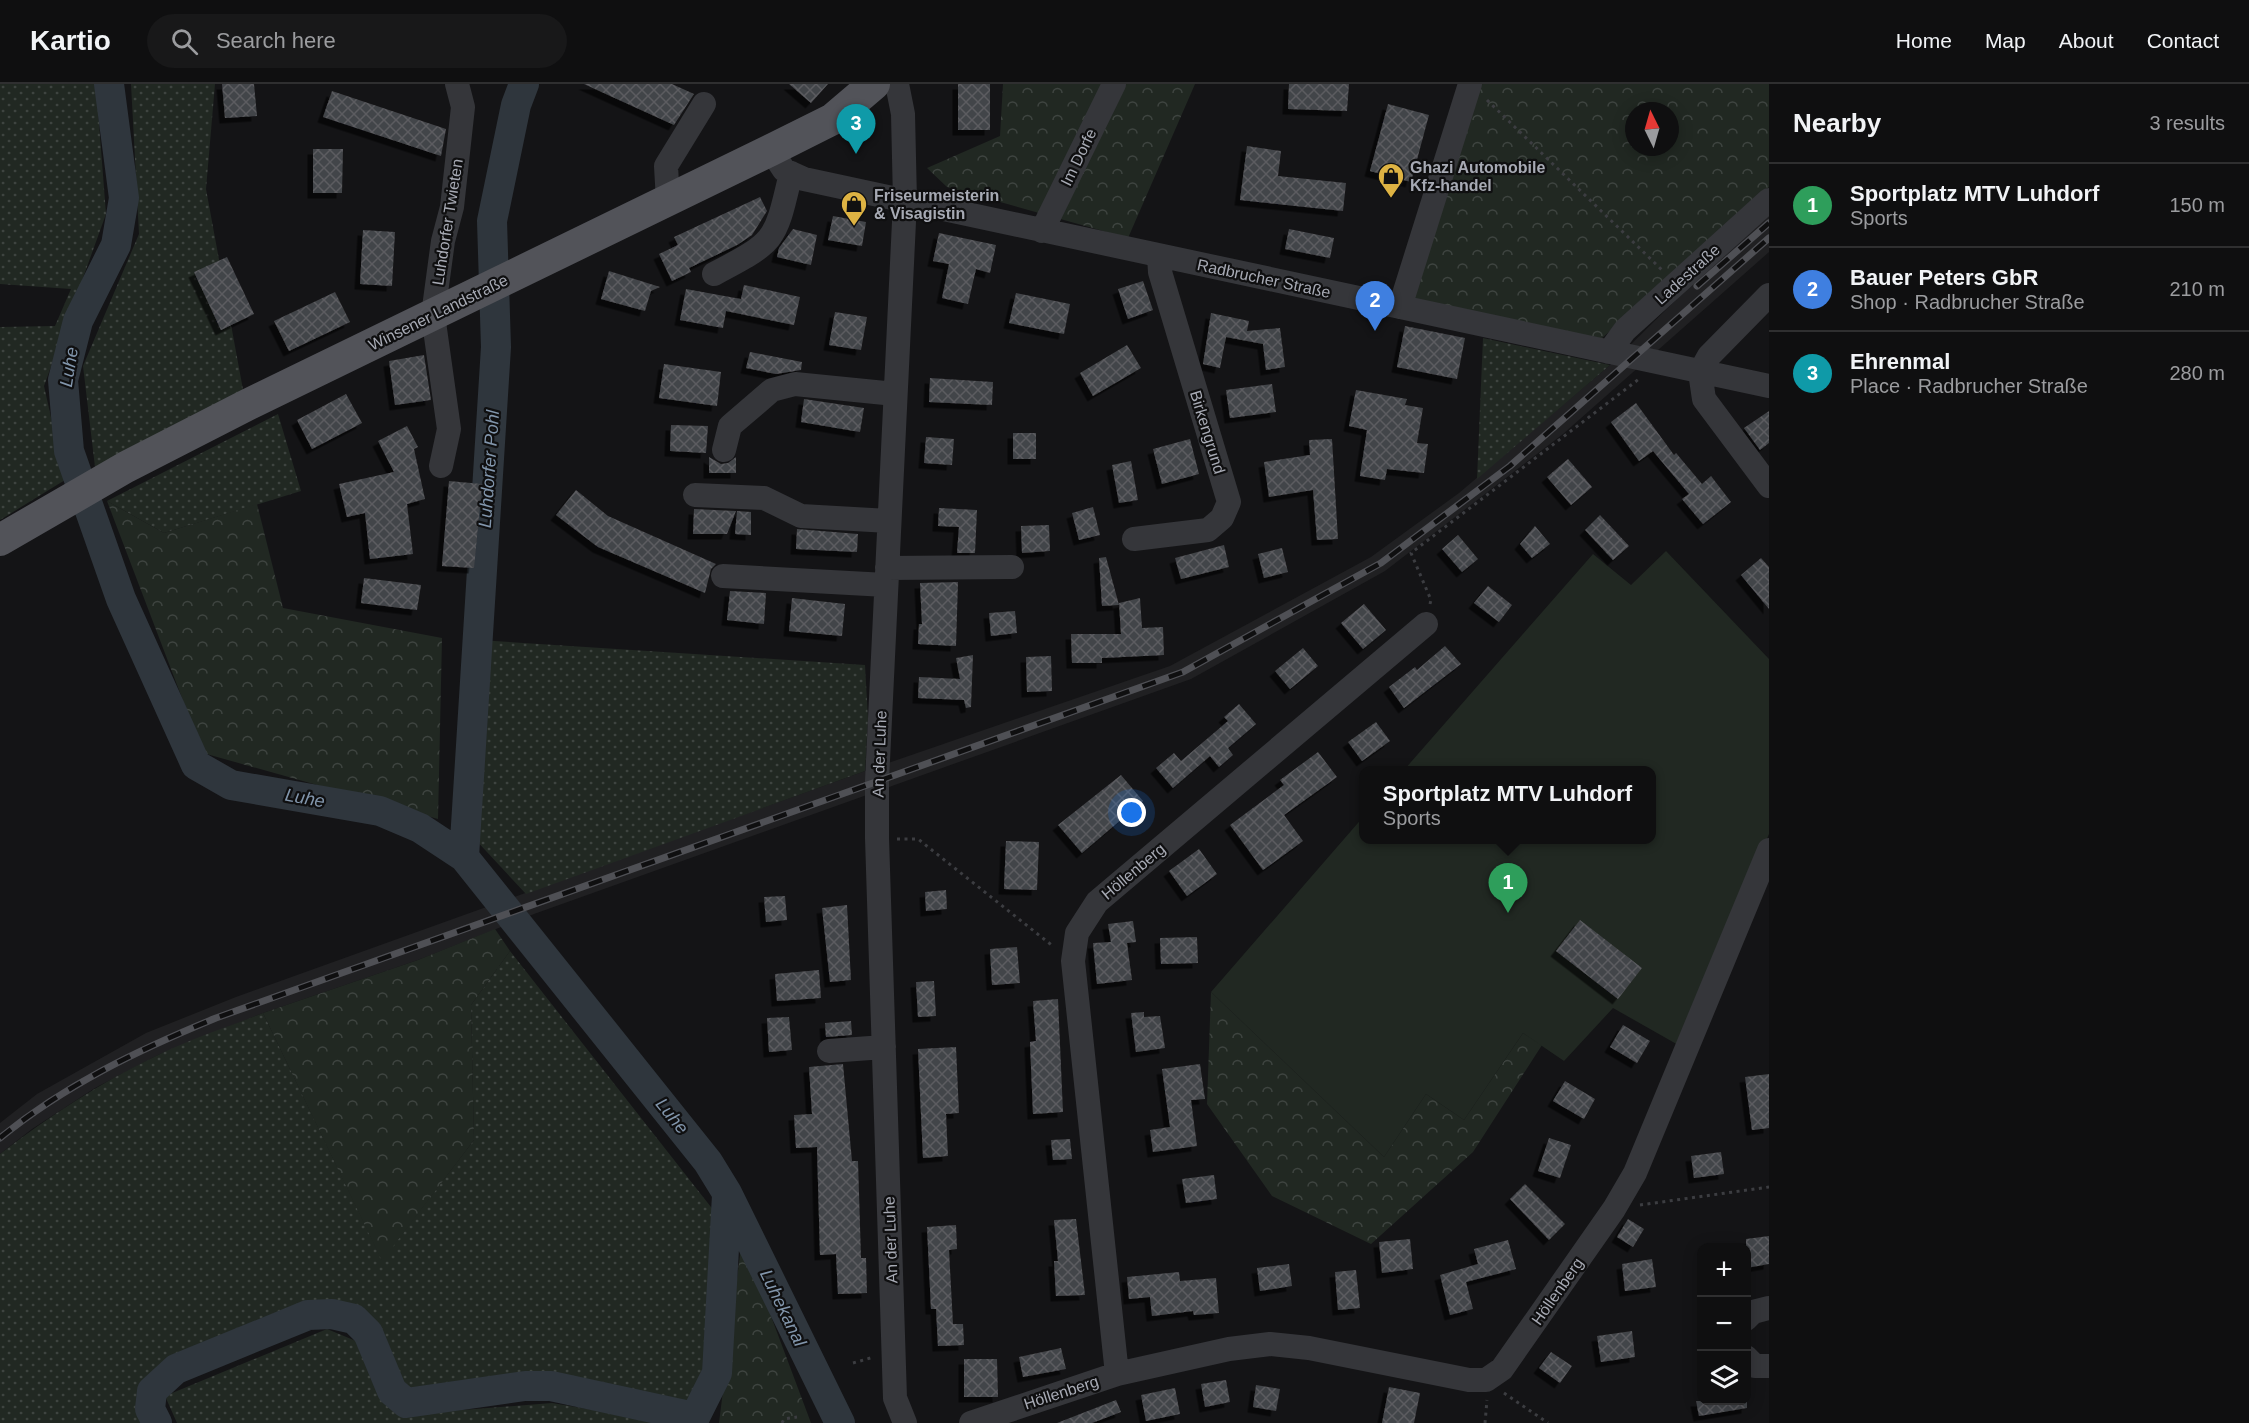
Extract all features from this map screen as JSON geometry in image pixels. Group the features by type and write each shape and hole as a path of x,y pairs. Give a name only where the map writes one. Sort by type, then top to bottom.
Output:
{"main road":[{"name":"Winsener Landstraße","path":"0,540 126,467 519,273 668,201 781,162 874,84"}],"street":[{"name":"Luhdorfer Twieten","path":"441,466 449,429 433,315 443,241 452,207 463,107 457,84"},
{"name":"An der Luhe","path":"897,84 903,114 905,201 877,781 896,1398 905,1423"},
{"name":"Im Dorfe","path":"1042,231 1114,84"},
{"path":"1400,307 1469,84"},
{"path":"668,201 666,166 704,104"},
{"name":"Radbrucher Straße","path":"781,162 804,179 1769,386"},
{"path":"714,274 746,257 772,237 779,222 781,162"},
{"name":"Ladestraße","path":"1610,352 1626,330 1769,200"},
{"name":"Birkengrund","path":"1134,539 1208,530 1222,518 1229,502 1160,273 1159,256"},
{"path":"1769,295 1709,356 1700,372 1704,399 1769,486"},
{"path":"724,450 729,426 772,390 795,384 895,394"},
{"path":"695,495 764,498 801,516 889,521"},
{"path":"723,576 887,577 1012,567"},
{"name":"Höllenberg","path":"1117,1374 1073,962 1077,933 1097,902 1426,624"},
{"name":"Höllenberg","path":"970,1423 1117,1374 1229,1349 1270,1344 1309,1348 1469,1380 1486,1380 1502,1369 1614,1209 1635,1173 1769,850"},
{"path":"829,1051 884,1047"},
{"path":"1751,1314 1769,1308"},
{"path":"1751,1362 1755,1366 1769,1366"}],"path":[{"path":"1469,84 1668,276 1674,286"},
{"path":"1426,624 1431,600 1411,554 1660,363"},
{"path":"878,838 918,839 1073,962"},
{"path":"1614,1209 1769,1187"},
{"path":"1486,1380 1548,1423"},
{"path":"783,1423 784,1419 797,1417"}],"shaded area":[{"path":"1769,214 1769,252 1563,434 1385,571 1191,679 534,914 418,960 263,1013 158,1055 95,1088 32,1129 0,1154 0,1123 37,1094 146,1033 236,997 865,771 1170,666 1371,557 1459,493 1610,365 1688,288"}],"green space":[{"path":"0,84 96,84 106,214 44,386 65,480 0,520 0,327 55,326 71,289 0,284"},
{"path":"131,84 215,84 206,189 244,395 95,467 83,366 139,234"},
{"path":"1003,84 1195,84 1128,238 947,187 927,168 1000,136"},
{"path":"1478,84 1769,84 1769,187 1601,339 1406,302"},
{"path":"1483,338 1610,365 1477,479"},
{"path":"278,414 301,491 164,533 107,501"},
{"path":"107,501 164,533 257,504 283,608 442,638 438,819 203,753"},
{"path":"1666,551 1769,659 1769,834 1680,1046 1613,1008 1564,1061 1523,1033 1464,1120 1426,1094 1384,1157 1211,992 1359,822 1359,844 1656,844 1656,766 1408,766 1593,554 1631,585"},
{"path":"479,640 865,665 868,719 865,771 526,894 473,837"},
{"path":"495,929 510,951 471,1005 474,1140 382,1261 263,1013 418,960"},
{"path":"510,951 718,1216 707,1301 708,1361 702,1390 683,1407 531,1373 419,1397 398,1388 369,1323 346,1308 312,1308 148,1378 137,1396 146,1423 0,1423 0,1154 75,1101 135,1066 182,1044 263,1013 382,1260 474,1140 471,1005"},
{"path":"1211,992 1384,1157 1426,1094 1464,1120 1523,1033 1542,1045 1473,1152 1371,1244 1272,1196 1207,1104"},
{"path":"742,1239 811,1423 719,1423"},
{"path":"327,1329 356,1341 381,1396 397,1410 424,1413 552,1403 671,1423 177,1423 165,1396"}],"building":[{"path":"222,84 254,84 257,116 225,118"},
{"path":"584,84 672,84 694,94 674,125"},
{"path":"789,84 828,84 811,103"},
{"path":"958,84 990,84 990,130 958,130"},
{"path":"1289,84 1349,84 1347,111 1288,109"},
{"path":"332,91 446,129 441,156 323,117"},
{"path":"1388,104 1429,115 1411,182 1370,171"},
{"path":"1247,146 1281,151 1278,176 1346,183 1343,211 1240,200"},
{"path":"313,149 343,149 342,193 313,193"},
{"path":"760,197 767,211 752,235 737,245 689,268 691,272 672,281 659,254 678,245 674,237"},
{"path":"833,216 866,222 862,246 828,240"},
{"path":"793,229 817,235 811,265 777,257 779,248"},
{"path":"1289,229 1334,238 1330,258 1285,249"},
{"path":"363,230 395,232 392,286 360,284"},
{"path":"939,233 996,245 990,273 976,269 968,304 942,298 949,264 933,261"},
{"path":"227,257 254,314 221,330 194,272"},
{"path":"609,271 660,287 651,291 645,311 601,299"},
{"path":"1143,281 1153,310 1128,319 1118,289"},
{"path":"744,285 800,297 794,325 726,311 723,328 680,320 686,289 741,299"},
{"path":"335,292 350,322 289,351 274,321"},
{"path":"1016,293 1070,304 1064,334 1009,323"},
{"path":"835,312 867,317 861,350 829,345"},
{"path":"1211,313 1249,321 1247,331 1280,328 1285,367 1266,370 1263,344 1226,337 1220,368 1203,364"},
{"path":"1405,326 1465,338 1457,379 1397,367"},
{"path":"1127,345 1141,368 1093,396 1080,373"},
{"path":"750,352 802,362 801,370 776,374 746,368"},
{"path":"424,355 431,400 395,405 389,361"},
{"path":"664,364 721,372 717,406 659,398"},
{"path":"930,378 993,382 992,405 929,402"},
{"path":"1272,384 1276,412 1230,418 1226,390"},
{"path":"1356,390 1407,399 1405,405 1423,408 1417,443 1428,444 1424,473 1387,469 1385,480 1360,476 1367,430 1349,426"},
{"path":"346,394 362,423 312,449 297,420"},
{"path":"804,399 864,408 860,432 801,422"},
{"path":"1636,403 1674,455 1676,453 1702,484 1711,476 1731,502 1703,524 1682,499 1689,494 1653,451 1639,461 1611,422"},
{"path":"1769,411 1769,443 1760,450 1744,428"},
{"path":"671,425 708,426 706,453 670,451"},
{"path":"407,426 418,447 414,449 425,499 407,504 413,554 370,559 365,513 347,517 339,484 394,472 378,441"},
{"path":"1013,433 1036,433 1036,459 1013,459"},
{"path":"926,437 954,439 952,465 924,463"},
{"path":"1190,439 1199,474 1162,484 1153,449"},
{"path":"1332,439 1338,539 1317,540 1313,490 1269,497 1264,462 1310,455 1309,440"},
{"path":"709,457 721,464 728,463 736,457 736,473 709,473"},
{"path":"1568,459 1592,487 1571,505 1547,477"},
{"path":"1131,461 1138,500 1119,503 1112,465"},
{"path":"449,481 482,484 474,568 442,566"},
{"path":"576,490 608,516 716,564 711,569 705,593 598,547 556,515"},
{"path":"1093,507 1100,535 1079,540 1072,513"},
{"path":"939,508 977,510 975,553 957,553 959,527 938,526"},
{"path":"694,509 736,511 727,534 693,534"},
{"path":"737,511 751,512 751,535 735,534"},
{"path":"1600,515 1629,546 1613,560 1585,530"},
{"path":"1049,525 1050,551 1022,553 1021,526"},
{"path":"1535,526 1550,544 1532,558 1520,544"},
{"path":"797,529 858,534 857,552 796,549"},
{"path":"1458,535 1478,559 1462,572 1442,549"},
{"path":"1224,545 1229,567 1181,579 1175,558"},
{"path":"1282,548 1288,572 1264,578 1258,554"},
{"path":"1106,557 1119,605 1102,606 1099,558"},
{"path":"1761,558 1769,567 1769,609 1741,575"},
{"path":"364,578 421,585 417,610 361,603"},
{"path":"958,582 956,646 918,644 919,624 922,624 920,583"},
{"path":"1488,586 1512,605 1499,622 1474,603"},
{"path":"730,591 766,593 764,624 727,620"},
{"path":"792,598 845,604 842,636 789,631"},
{"path":"1140,598 1142,628 1163,627 1164,655 1102,658 1102,663 1072,663 1071,634 1121,634 1119,603"},
{"path":"1364,604 1386,630 1363,649 1341,623"},
{"path":"1015,611 1017,633 991,636 989,613"},
{"path":"1445,646 1461,664 1404,708 1389,687 1415,667 1417,670"},
{"path":"1303,648 1318,666 1290,689 1275,671"},
{"path":"973,655 971,707 966,708 964,700 918,698 919,677 960,679 956,658"},
{"path":"1051,656 1052,691 1027,692 1026,657"},
{"path":"1239,704 1256,724 1228,748 1233,755 1219,767 1210,756 1173,788 1156,768 1174,753 1181,761 1228,721 1224,717"},
{"path":"1376,722 1390,741 1362,761 1348,742"},
{"path":"1318,752 1337,777 1284,815 1303,841 1263,870 1230,825 1284,785 1280,780"},
{"path":"1121,775 1143,801 1082,853 1058,825"},
{"path":"1006,841 1039,842 1037,890 1004,889"},
{"path":"1199,849 1217,874 1187,896 1169,871"},
{"path":"946,890 947,909 926,911 925,892"},
{"path":"785,896 787,920 766,922 764,897"},
{"path":"847,905 851,980 830,982 822,908"},
{"path":"1580,920 1642,968 1618,999 1556,951"},
{"path":"1133,921 1136,942 1127,943 1132,980 1097,984 1093,943 1111,942 1108,924"},
{"path":"1197,937 1198,963 1161,964 1160,938"},
{"path":"1017,947 1020,983 992,985 990,949"},
{"path":"819,970 821,998 777,1001 775,974"},
{"path":"934,981 936,1016 918,1017 916,982"},
{"path":"1058,999 1063,1112 1033,1114 1030,1042 1036,1041 1033,1001"},
{"path":"1144,1012 1144,1017 1160,1016 1165,1048 1136,1052 1131,1013"},
{"path":"789,1017 792,1050 769,1052 767,1018"},
{"path":"851,1021 852,1035 826,1037 825,1023"},
{"path":"1623,1025 1650,1041 1637,1063 1610,1047"},
{"path":"956,1047 959,1113 946,1114 948,1156 923,1158 918,1049"},
{"path":"843,1064 852,1161 858,1161 861,1258 866,1258 867,1293 838,1294 836,1254 820,1255 817,1147 796,1148 794,1115 812,1114 809,1067"},
{"path":"1200,1064 1205,1099 1191,1100 1197,1146 1153,1152 1150,1130 1170,1127 1162,1069"},
{"path":"1769,1074 1769,1128 1752,1130 1745,1077"},
{"path":"1565,1081 1595,1099 1584,1119 1553,1101"},
{"path":"1549,1138 1571,1145 1560,1178 1538,1171"},
{"path":"1070,1139 1072,1159 1053,1160 1051,1140"},
{"path":"1721,1152 1724,1174 1694,1178 1691,1156"},
{"path":"1214,1175 1217,1199 1186,1203 1182,1179"},
{"path":"1525,1184 1565,1224 1549,1240 1510,1199"},
{"path":"1076,1219 1085,1295 1056,1296 1054,1261 1058,1261 1054,1220"},
{"path":"1628,1219 1644,1229 1633,1247 1617,1237"},
{"path":"956,1225 957,1249 949,1250 953,1324 963,1324 964,1345 938,1346 936,1309 931,1309 927,1227"},
{"path":"1769,1236 1769,1264 1751,1267 1751,1243 1746,1243 1746,1239"},
{"path":"1410,1239 1413,1269 1382,1273 1379,1242"},
{"path":"1508,1240 1516,1269 1466,1282 1473,1309 1450,1315 1440,1275 1478,1264 1474,1249"},
{"path":"1652,1259 1656,1287 1625,1291 1622,1264"},
{"path":"1289,1264 1292,1286 1260,1291 1257,1268"},
{"path":"1356,1270 1360,1308 1338,1310 1335,1272"},
{"path":"1179,1272 1180,1281 1216,1278 1219,1313 1194,1315 1193,1311 1152,1316 1150,1297 1129,1299 1127,1277"},
{"path":"1632,1331 1635,1357 1601,1362 1597,1336"},
{"path":"1061,1348 1066,1369 1023,1377 1019,1357"},
{"path":"1551,1352 1572,1366 1560,1383 1539,1368"},
{"path":"964,1359 997,1359 998,1397 964,1397"},
{"path":"1226,1380 1230,1402 1205,1407 1201,1384"},
{"path":"1256,1385 1280,1389 1276,1411 1253,1407"},
{"path":"1389,1387 1420,1393 1414,1423 1382,1423"},
{"path":"1175,1388 1180,1414 1146,1421 1141,1395"},
{"path":"1116,1400 1121,1412 1092,1423 1057,1423"},
{"path":"1696,1401 1697,1405 1747,1405 1747,1408 1699,1416"}],"waterway":[{"name":"Luhe","path":"109,84 124,198 116,245 78,321 63,380 69,451 121,599 196,765 231,785 380,811 420,828 464,857 708,1162 727,1193 840,1423"},
{"name":"Luhdorfer Pohl","path":"464,857 496,347 492,221 516,105 524,84"},
{"name":"Luhe","path":"692,1423 717,1373 727,1195"},
{"path":"157,1423 150,1409 152,1391 176,1369 308,1315 332,1314 354,1319 368,1333 392,1391 406,1403 525,1386 551,1386 694,1417"}],"railway":[{"path":"1697,286 1769,223"},
{"path":"0,1138 76,1085 158,1043 216,1018 1183,672 1381,563 1510,466 1769,238"}],"place":[{"name":"Ehrenmal","path":"856,154"},
{"name":"Ghazi Automobile Kfz-handel","path":"1391,199"},
{"name":"Friseurmeisterin & Visagistin","path":"854,227"},
{"name":"Bauer Peters GbR","path":"1375,331"},
{"name":"Sportplatz MTV Luhdorf","path":"1508,913"}],"water label":[{"name":"Luhekanal","path":"783,1308"}]}
